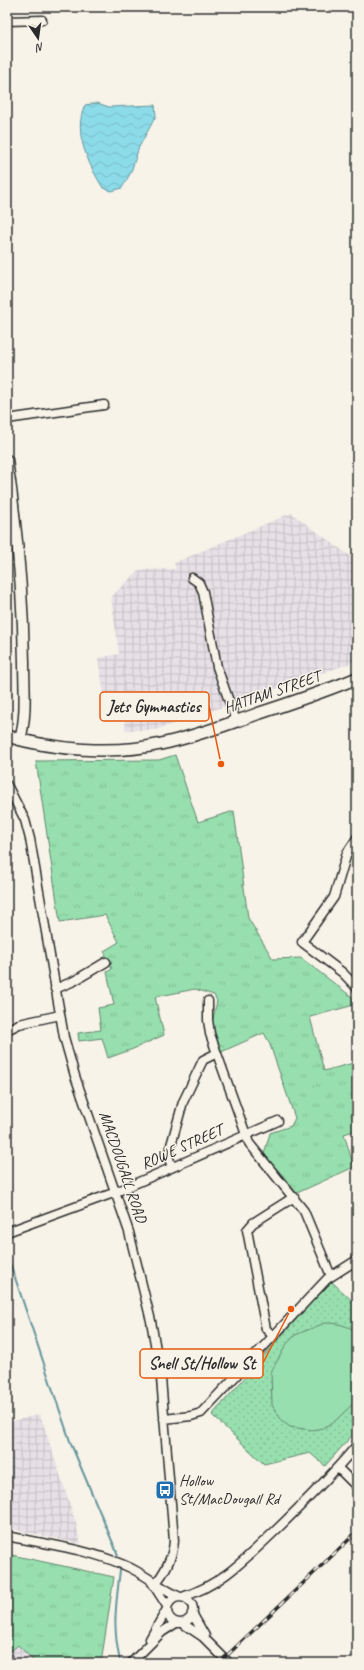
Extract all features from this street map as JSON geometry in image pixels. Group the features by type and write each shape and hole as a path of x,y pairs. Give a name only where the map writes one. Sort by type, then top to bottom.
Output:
{"main road":[{"name":"HATTAM STREET","path":"7,736 51,746 82,749 140,747 180,740 357,678"}],"street":[{"path":"7,21 42,20"},
{"path":"7,419 104,405"},
{"path":"7,460 18,535 22,590 26,710 20,740"},
{"path":"192,578 199,584 203,592 215,660 236,721"},
{"name":"MACDOUGALL ROAD","path":"7,785 28,829 55,989 75,1076 116,1192 146,1294 161,1378 174,1541 172,1552 166,1564 165,1570 154,1583"},
{"path":"357,838 347,853 338,889 334,897 302,942 342,973 357,988"},
{"path":"55,989 74,981 106,962"},
{"path":"208,1001 208,1027 245,1134 254,1152 294,1197 307,1215 331,1276"},
{"path":"7,1030 19,1024 60,1015"},
{"path":"172,1167 168,1156 183,1102 203,1060 217,1053"},
{"name":"ROWE STREET","path":"7,1232 116,1192 245,1134 278,1121"},
{"path":"273,1336 267,1332 265,1327 247,1230 253,1223 294,1197"},
{"path":"164,1419 191,1416 200,1413 331,1276 357,1260"},
{"path":"131,1663 168,1627 188,1620 192,1610 208,1588 252,1553 338,1468 357,1446"},
{"path":"338,1468 357,1487"},
{"path":"7,1536 105,1558 126,1566 190,1602 192,1610 211,1645"},
{"path":"154,1583 167,1607 169,1617 211,1645 229,1663"},
{"path":"142,1651 158,1627 172,1599 208,1588"}],"shaded area":[{"path":"291,513 357,561 357,661 155,730 125,730 125,710 130,709 123,694 104,696 98,658 119,654 111,597 139,570 176,569 174,563"},
{"path":"7,597 11,626 7,724"},
{"path":"40,1414 75,1520 81,1544 7,1528 7,1423"},
{"path":"18,1645 36,1663 7,1663 7,1655"}],"green space":[{"path":"175,755 198,822 234,811 248,918 273,959 301,958 352,997 354,1005 310,1017 324,1071 357,1062 357,1130 344,1134 354,1167 297,1193 264,1154 270,1133 291,1126 295,1118 269,1042 264,1033 221,1052 212,1023 217,1001 214,995 195,989 155,997 164,1035 108,1058 102,1038 79,1041 78,1033 101,1030 98,1008 114,1005 107,972 112,969 104,951 119,942 105,915 60,922 36,761 159,760"},
{"path":"332,1282 357,1305 357,1430 325,1466 310,1453 264,1464 212,1415 306,1308"},
{"path":"325,1323 342,1325 357,1332 357,1400 335,1421 323,1428 312,1430 290,1427 282,1421 272,1405 271,1372 286,1345 295,1335"},
{"path":"7,1554 114,1577 101,1663 36,1663 18,1645 7,1655"}],"water":[{"path":"97,103 109,107 155,105 156,116 139,147 131,172 122,188 112,191 103,188 92,169 81,137 81,115 85,105"}],"waterway":[{"path":"7,1254 71,1444 118,1555"},
{"path":"120,1570 115,1626 120,1661"}],"railway":[{"path":"219,1663 357,1532"}],"place":[{"name":"Jets Gymnastics","path":"221,764"},
{"name":"Snell St/Hollow St","path":"291,1309"},
{"name":"Hollow St/MacDougall Rd","path":"165,1490"}]}
